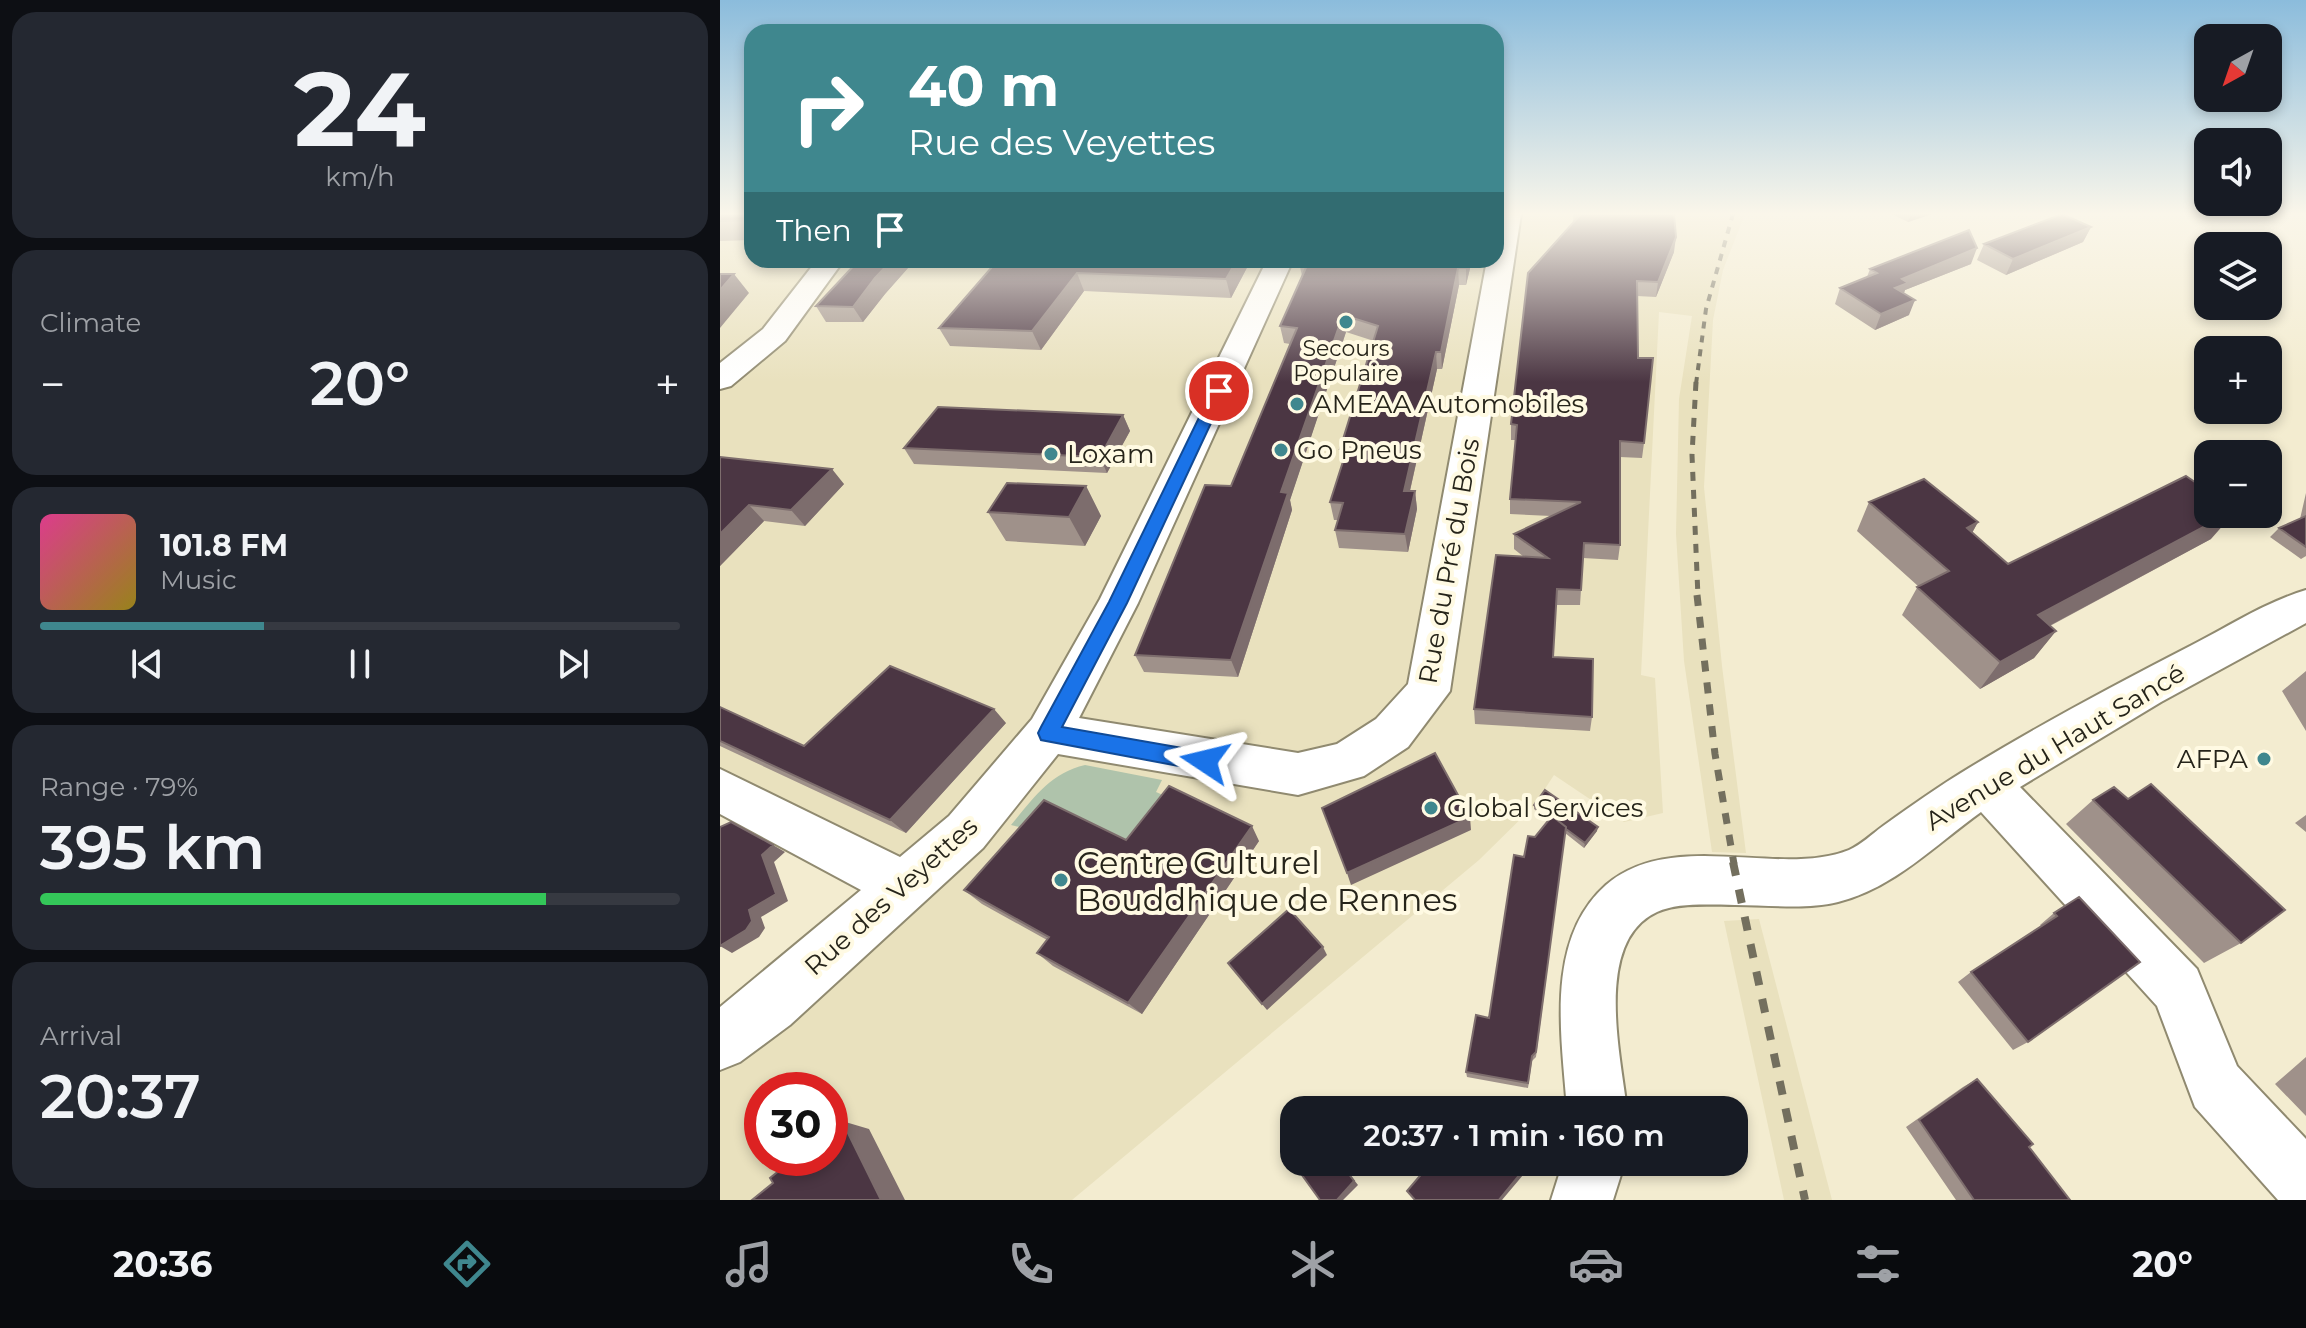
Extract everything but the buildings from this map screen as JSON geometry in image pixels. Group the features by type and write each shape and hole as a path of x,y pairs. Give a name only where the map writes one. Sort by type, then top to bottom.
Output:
{"street":[{"path":"720,379 774,335 823,270"},
{"name":"Rue des Veyettes","path":"720,1042 770,1005 966,832 1048,733 1118,603 1275,270"},
{"name":"Rue du Pré du Bois","path":"1048,733 1298,774 1348,762 1392,733 1412,713 1428,691 1499,270"},
{"name":"Avenue du Haut Sancé","path":"1596,1096 1587,1008 1599,936 1626,901 1661,886 1776,879 1834,880 1862,870 1985,783 2195,662 2306,605"},
{"path":"1985,783 2178,988 2216,1086 2306,1185"},
{"path":"720,790 904,886"},
{"path":"1582,1200 1590,1176"}],"shaded area":[{"path":"720,270 1723,270 1713,320 1704,487 1722,666 1746,853 1712,852 1684,661 1676,534 1679,399 1692,316 1659,312 1641,675 1655,678 1663,813 1624,822 1554,775 1533,807 1479,860 1072,1200 720,1200 720,1042 904,887 720,790"},
{"path":"1759,919 1832,1200 1784,1200 1724,921"}],"green space":[{"path":"1085,765 1162,780 1156,792 1179,802 1138,855 1011,825 1052,781"}],"railway":[{"path":"1696,384 1706,309 1717,270"},
{"path":"1696,382 1692,455 1698,597"},
{"path":"1697,595 1715,754 1734,864"},
{"path":"1733,862 1805,1200"}],"place":[{"name":"Secours Populaire","path":"1346,322"},
{"name":"AMEAA Automobiles","path":"1297,404"},
{"name":"Go Pneus","path":"1281,450"},
{"name":"Loxam","path":"1051,454"},
{"name":"AFPA","path":"2264,759"},
{"name":"Global Services","path":"1431,808"},
{"name":"Centre Culturel Bouddhique de Rennes","path":"1061,880"}],"route":[{"path":"1205,761 1048,733 1118,603 1219,391"}]}
